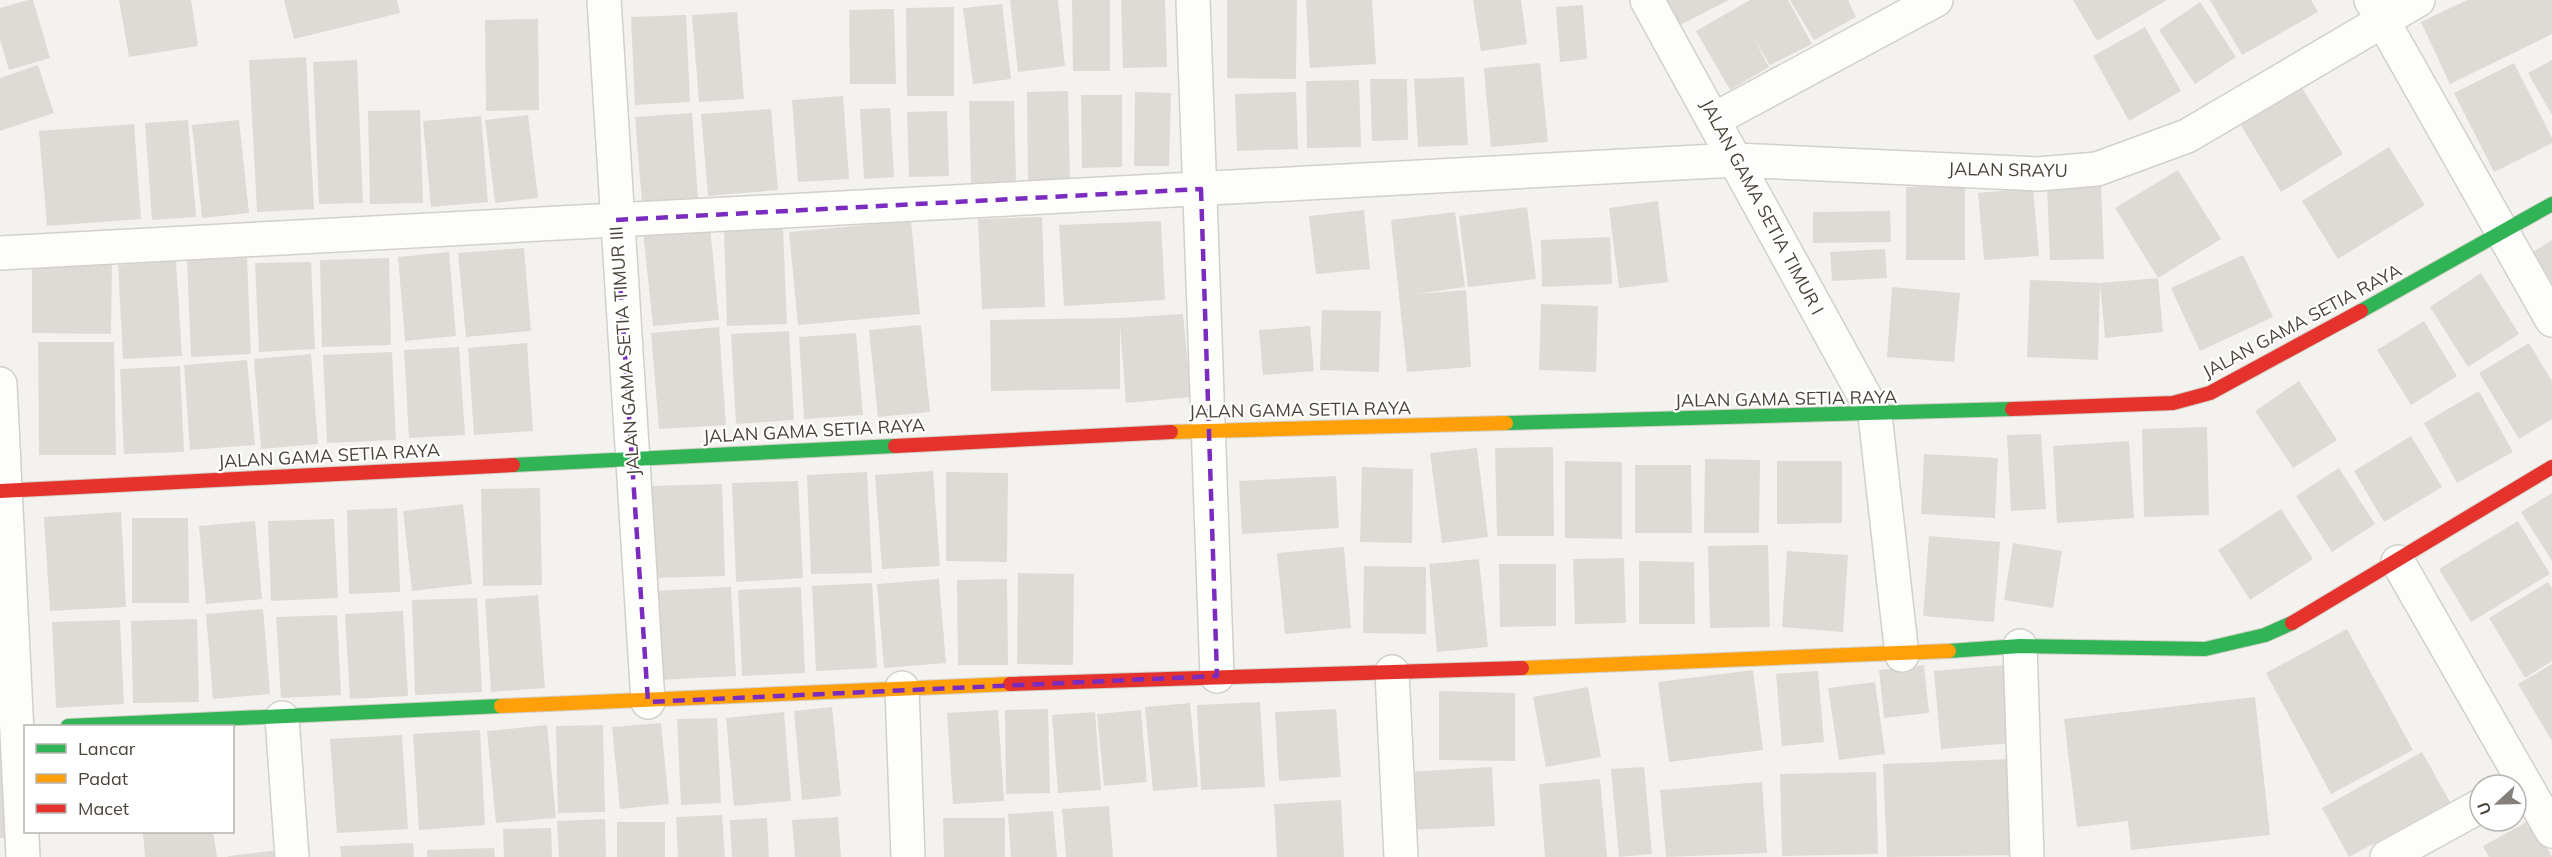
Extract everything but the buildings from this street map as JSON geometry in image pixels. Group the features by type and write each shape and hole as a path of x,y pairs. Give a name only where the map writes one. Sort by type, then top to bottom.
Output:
{"street":[{"name":"JALAN GAMA SETIA TIMUR III","path":"604,0 648,702"},
{"path":"1193,0 1216,676"},
{"name":"JALAN GAMA SETIA TIMUR I","path":"1647,0 1715,119 1735,160 1875,415"},
{"path":"1715,119 1936,0"},
{"name":"JALAN SRAYU","path":"0,253 1735,160 2038,174 2097,169 2187,136 2377,10 2418,0"},
{"path":"2377,10 2552,320"},
{"name":"JALAN GAMA SETIA RAYA","path":"2,491 1208,430 1875,415 2173,403 2210,393 2241,378 2552,204"},
{"path":"0,384 2,491 23,857"},
{"path":"1875,415 1902,655"},
{"path":"95,725 648,702 902,688 1902,655 2020,646 2205,649 2265,635 2294,622 2398,562 2552,467"},
{"path":"2398,562 2514,773"},
{"path":"2020,646 2027,857"},
{"path":"1392,672 1401,857"},
{"path":"902,688 908,857"},
{"path":"282,718 292,857"},
{"path":"2528,796 2552,831"},
{"path":"2387,857 2468,813"}],"highlighted area":[{"path":"1201,189 1217,676 648,702 616,220"}],"traffic: fast":[{"path":"2361,311 2552,204"},
{"path":"1506,423 2012,409"},
{"path":"513,465 895,446"},
{"path":"1949,651 2020,646 2205,649 2265,635 2292,623"},
{"path":"90,725 501,706"}],"traffic: slow":[{"path":"1171,432 1506,423"},
{"path":"1522,668 1949,651"},
{"path":"501,706 1010,684"}],"traffic: jam":[{"path":"2012,409 2173,403 2210,393 2361,311"},
{"path":"895,446 1171,432"},
{"path":"0,491 513,465"},
{"path":"2292,623 2552,467"},
{"path":"1010,684 1522,668"}]}
